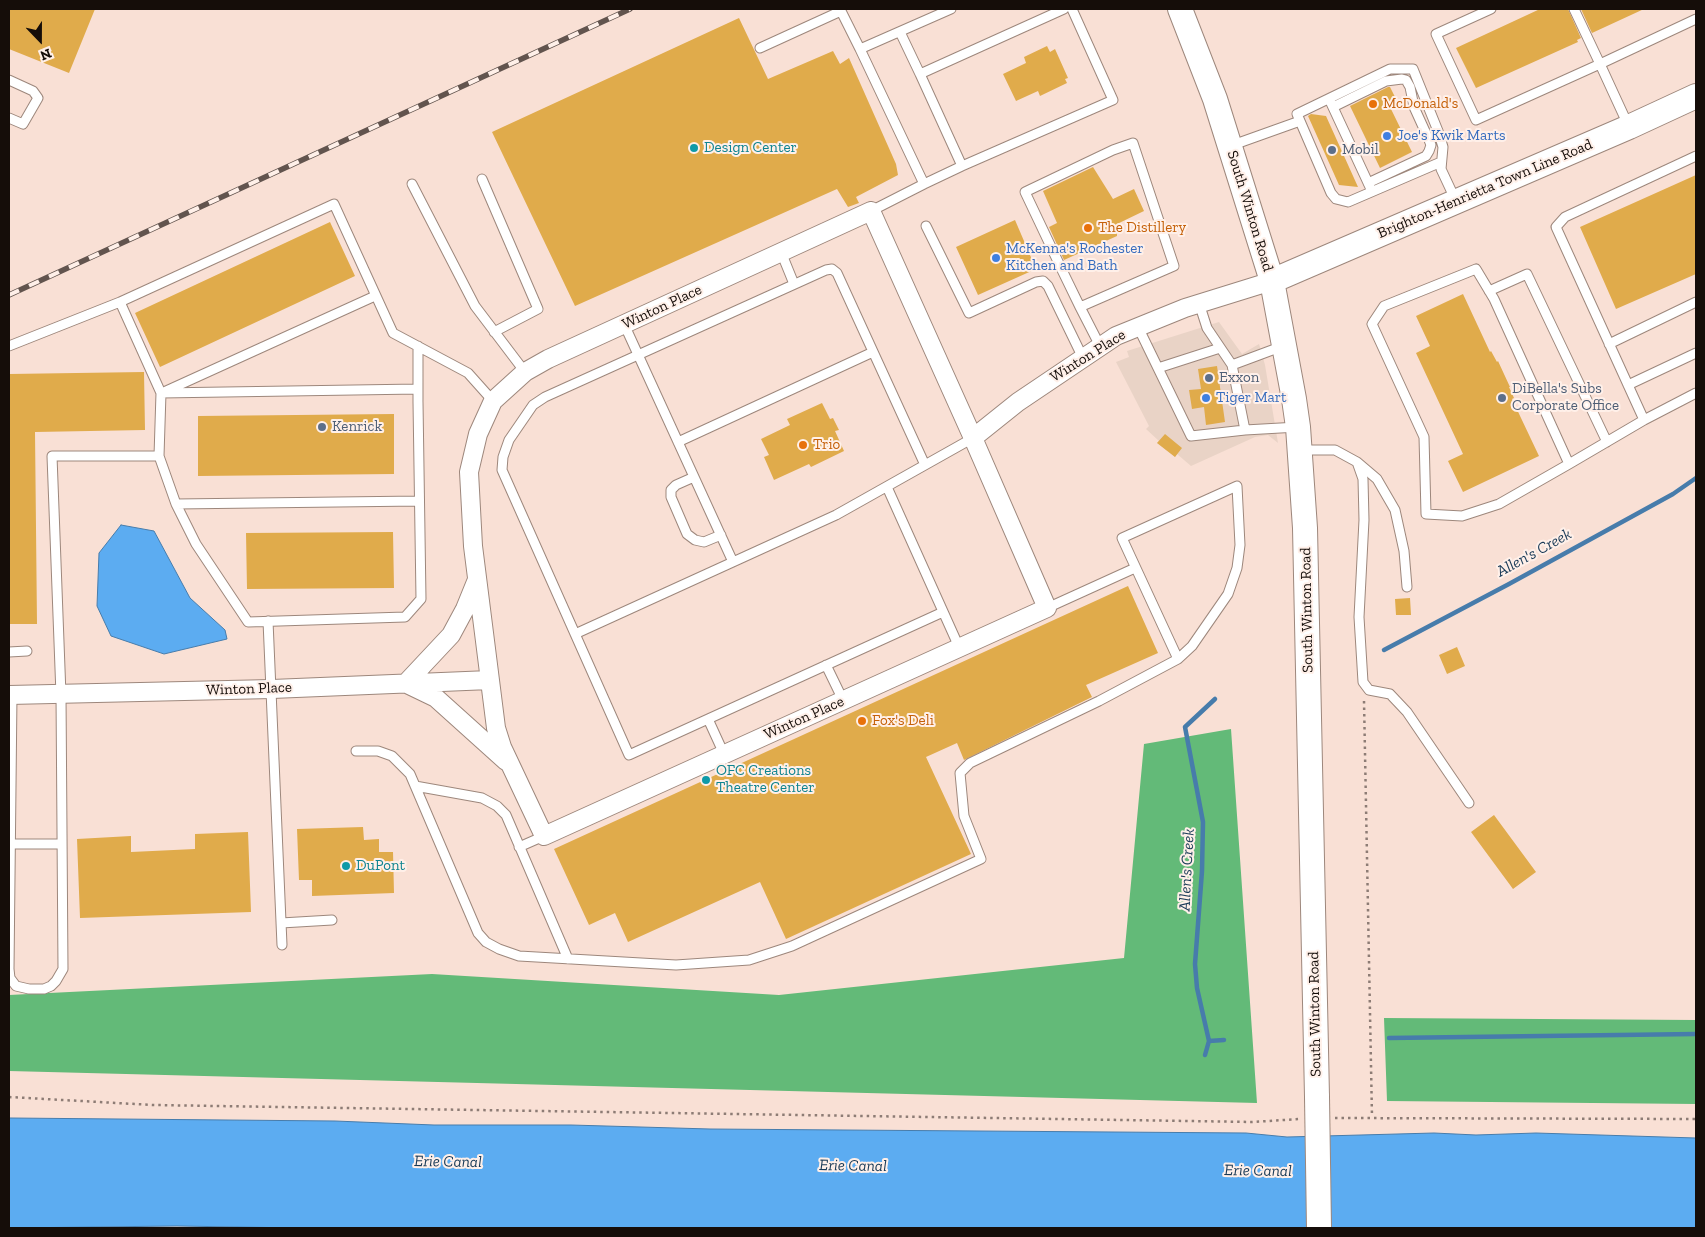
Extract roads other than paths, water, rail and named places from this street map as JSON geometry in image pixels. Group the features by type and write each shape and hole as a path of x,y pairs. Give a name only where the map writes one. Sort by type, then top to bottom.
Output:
{"main road":[{"name":"South Winton Road","path":"1180,9 1215,99 1272,281 1299,439 1305,528 1319,1228"},
{"name":"Brighton-Henrietta Town Line Road","path":"1272,281 1629,127 1696,96"}],"street":[{"name":"Winton Place","path":"871,211 548,359 525,372 493,401 478,434 469,472 473,546 496,728 502,746 544,836 1047,608"},
{"path":"871,211 1047,608"},
{"name":"Winton Place","path":"973,438 1018,402 1116,336 1199,303 1272,281"},
{"path":"477,579 465,610 451,635 406,683 436,698 513,768"},
{"name":"Winton Place","path":"10,695 272,689 490,680"}],"lane":[{"path":"860,50 900,32 935,12 951,9"},
{"path":"920,74 1064,9"},
{"path":"871,211 962,166 1113,100 1072,9"},
{"path":"1491,9 1436,34 1476,120 1696,19"},
{"path":"1574,9 1629,127"},
{"path":"760,48 841,10 924,184"},
{"path":"900,32 962,166"},
{"path":"1331,103 1390,70 1413,69 1438,131 1443,147 1441,168 1456,202"},
{"path":"9,80 33,91 38,98 23,124 9,118"},
{"path":"1406,80 1410,87 1414,108 1431,145 1429,151 1426,156 1370,187 1348,202 1336,199 1331,193 1297,114 1331,103 1386,81 1406,80"},
{"path":"1331,103 1370,187"},
{"path":"1230,146 1300,122"},
{"path":"1080,307 1174,266 1133,143 1026,192 1062,270 1080,307 1100,346"},
{"path":"1644,420 1556,227 1565,217 1696,156"},
{"path":"1370,187 1441,162"},
{"path":"482,179 538,309 494,332"},
{"path":"412,184 475,306 525,372"},
{"path":"9,346 120,302 334,204 393,333 468,373 493,401"},
{"path":"926,226 969,314 1036,282 1042,282 1048,286 1083,358"},
{"path":"781,252 794,284"},
{"path":"1569,464 1489,291 1476,268 1384,306 1372,324 1424,437 1426,514 1462,516 1499,504 1569,464 1607,442 1644,420 1696,393"},
{"path":"925,466 837,273 832,269 794,284 544,397 533,405 509,440 503,457 502,470 629,754 943,612"},
{"path":"1489,291 1527,274 1607,442"},
{"path":"161,393 375,296"},
{"path":"120,302 161,393 159,456 176,504 196,544 248,622 406,617 421,599 418,346"},
{"path":"1609,344 1696,302"},
{"path":"1199,303 1206,328 1232,365 1245,430"},
{"path":"624,324 733,562"},
{"path":"1138,327 1191,436 1245,430 1299,439 1335,450 1357,462 1376,479 1395,510 1404,551 1407,587"},
{"path":"1232,365 1284,346"},
{"path":"1158,368 1220,348"},
{"path":"678,442 873,352"},
{"path":"1628,385 1696,353"},
{"path":"161,393 418,389"},
{"path":"576,634 836,515 973,438"},
{"path":"10,695 10,978 16,986 29,989 44,989 56,981 63,969 61,695 52,456 159,456"},
{"path":"1357,462 1363,479 1364,520 1359,617 1363,682 1369,690 1390,694 1407,712 1469,803"},
{"path":"694,477 676,485 671,490 671,496 687,534 695,540 704,542 721,535"},
{"path":"356,751 378,751 392,756 410,774 478,933 486,942 499,949 520,956 676,964 749,960 792,946 981,859 964,816 960,773 970,763 1099,701 1178,659 1192,646 1228,594 1237,568 1240,546 1237,486 1122,538 1178,659"},
{"path":"887,487 959,647"},
{"path":"176,504 419,501"},
{"path":"1047,608 1135,568"},
{"path":"268,621 282,945"},
{"path":"9,652 27,652"},
{"path":"826,665 842,700"},
{"path":"708,719 724,754"},
{"path":"415,786 482,798 496,806 506,816 568,959"},
{"path":"520,847 544,836"},
{"path":"10,844 62,844"},
{"path":"282,923 332,920"}],"water":[{"path":"121,525 154,531 190,598 225,630 227,639 164,654 111,636 97,606 99,553"},
{"name":"Erie Canal","path":"9,1118 335,1121 434,1125 571,1125 710,1129 1246,1133 1287,1137 1434,1133 1476,1135 1536,1133 1696,1138 1696,1228 298,1228 177,1226 9,1228"}],"waterway":[{"name":"Allen's Creek","path":"1384,650 1673,494 1696,478"},
{"name":"Allen's Creek","path":"1205,1055 1209,1041 1197,988 1195,964 1202,871 1203,822 1185,727 1215,699"},
{"path":"1389,1038 1696,1034"},
{"path":"1209,1041 1224,1040"}],"railway":[{"path":"9,295 630,9"}],"place":[{"name":"McDonald's","path":"1373,104"},
{"name":"Joe's Kwik Marts","path":"1387,136"},
{"name":"Design Center","path":"694,148"},
{"name":"Mobil","path":"1332,150"},
{"name":"The Distillery","path":"1088,228"},
{"name":"McKenna's Rochester Kitchen and Bath","path":"996,258"},
{"name":"Exxon","path":"1209,378"},
{"name":"Tiger Mart","path":"1206,398"},
{"name":"DiBella's Subs Corporate Office","path":"1502,398"},
{"name":"Kenrick","path":"322,427"},
{"name":"Trio","path":"803,445"},
{"name":"Fox's Deli","path":"862,721"},
{"name":"OFC Creations Theatre Center","path":"706,780"},
{"name":"DuPont","path":"346,866"}]}
